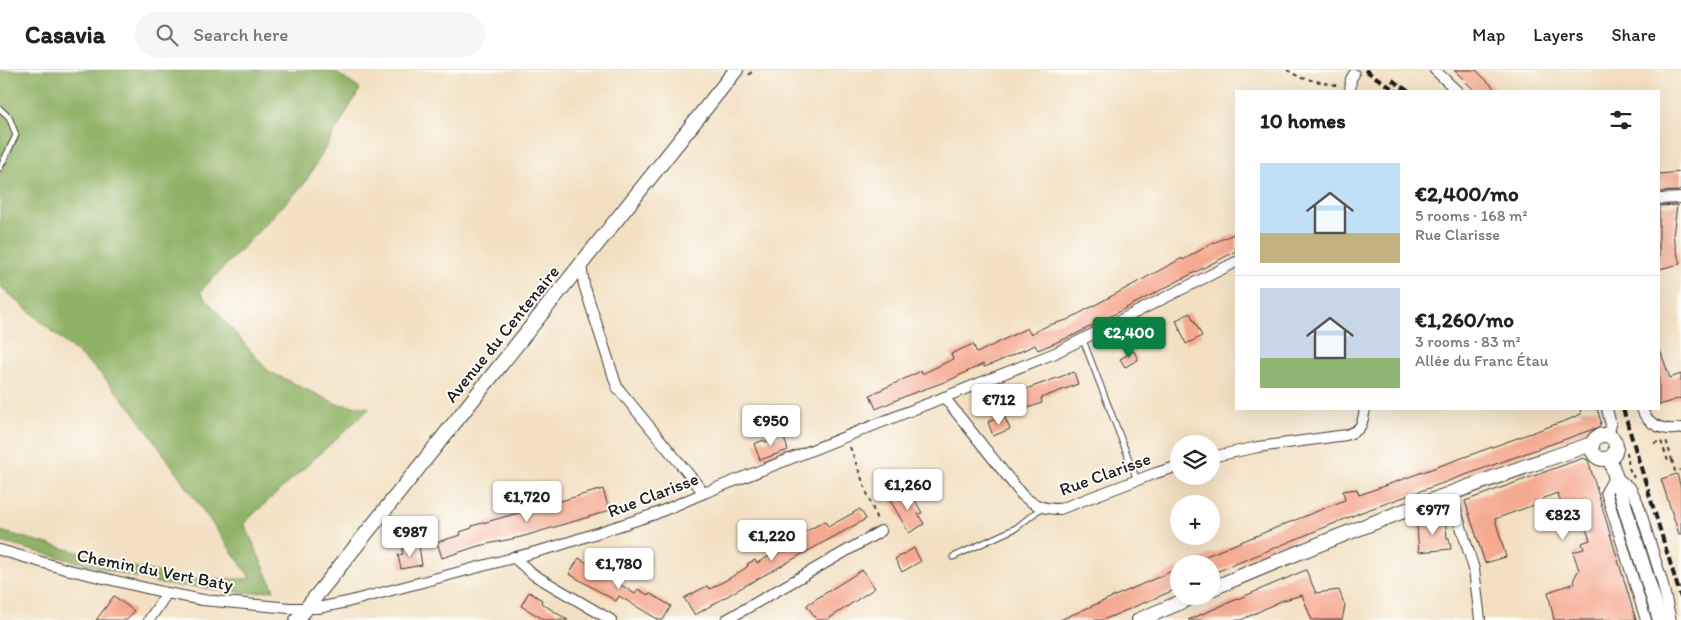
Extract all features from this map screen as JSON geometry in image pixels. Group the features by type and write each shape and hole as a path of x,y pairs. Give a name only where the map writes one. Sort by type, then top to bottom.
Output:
{"street":[{"name":"Avenue du Centenaire","path":"297,620 736,70"},
{"path":"1436,70 1456,90"},
{"path":"1350,90 1351,79 1354,74"},
{"path":"1660,200 1681,198"},
{"name":"Rue Clarisse","path":"307,608 318,608 373,596 609,530 655,514 1055,353 1235,263"},
{"path":"581,265 584,285 617,387 704,493"},
{"name":"Rue Clarisse","path":"944,397 1022,495 1032,504 1045,510 1060,509 1170,469"},
{"path":"1220,455 1258,447 1346,435 1359,428 1363,423 1365,410"},
{"path":"1607,410 1611,425 1608,436"},
{"path":"1642,410 1645,418 1657,426 1674,430 1681,428"},
{"path":"1220,585 1320,543 1592,444 1598,436 1608,436 1613,439 1616,449 1615,454 1604,460 1597,457 1593,452 1592,444"},
{"path":"1610,458 1660,620"},
{"path":"1615,476 1606,492 1646,620"},
{"path":"1615,476 1631,489 1638,503 1662,581 1671,620"},
{"path":"1451,494 1474,570 1480,620"},
{"path":"726,620 881,531"},
{"name":"Chemin du Vert Baty","path":"0,550 65,569 203,600 275,608 307,608"},
{"path":"514,557 534,575 611,620"},
{"path":"149,620 167,593"},
{"path":"1139,620 1174,605"}],"lane":[{"path":"0,109 9,117 16,135 0,168"},
{"path":"1083,340 1137,480"},
{"path":"953,557 1016,528 1041,508"}],"path":[{"path":"1287,70 1301,78 1350,90"},
{"path":"1667,428 1665,437 1675,471 1681,470"},
{"path":"846,436 881,531"},
{"path":"1654,443 1661,441 1668,461 1672,460"},
{"path":"1627,452 1630,468 1634,476"}],"green space":[{"path":"0,70 332,70 360,89 305,183 200,292 268,371 337,404 370,408 244,523 274,590 252,593 162,584 0,542 0,531 137,568 184,578 251,579 134,412 99,372 0,286"}],"building":[{"path":"1454,70 1476,70 1496,90 1474,90"},
{"path":"1681,172 1681,189 1679,191 1660,192 1660,174"},
{"path":"1677,205 1673,236 1680,264 1660,269 1660,206"},
{"path":"1235,233 1235,252 1074,335 1038,350 1035,345 995,363 984,367 983,364 950,380 876,409 870,395 921,371 922,374 953,359 951,354 973,344 977,353 1027,328 1030,334 1049,325 1067,320 1211,244"},
{"path":"1190,313 1202,336 1186,344 1176,320"},
{"path":"1660,350 1670,378 1681,374 1681,398 1660,405"},
{"path":"1134,351 1138,360 1125,367 1120,359"},
{"path":"1074,372 1078,384 1041,398 1042,403 1025,409 1019,395 1027,392 1026,389"},
{"path":"1580,410 1597,410 1601,422 1599,427 1362,512 1220,570 1220,555 1208,555 1345,500 1343,491 1357,489 1359,495 1581,414"},
{"path":"1004,416 1010,429 993,436 988,422"},
{"path":"783,435 788,450 760,460 754,444"},
{"path":"1583,458 1588,460 1636,620 1554,620 1548,592 1575,583 1574,578 1579,570 1573,552 1584,549 1582,543 1590,540 1581,515 1575,517 1571,513 1566,515 1557,493 1542,499 1542,502 1495,519 1506,557 1485,563 1465,501"},
{"path":"1677,474 1681,488 1681,534 1679,534 1661,479"},
{"path":"603,489 609,510 602,513 521,537 478,546 442,558 437,542 461,535 460,532 472,528 472,526"},
{"path":"909,489 922,513 918,514 924,524 909,533 890,500"},
{"path":"860,509 866,519 695,615 684,598 707,586 710,589 744,569 748,566 747,564 755,560 757,563 780,550 778,547 825,521 828,527"},
{"path":"1445,518 1447,538 1449,538 1451,549 1419,552 1417,526 1427,525 1426,522"},
{"path":"419,546 422,565 401,569 398,555 403,554 402,549"},
{"path":"914,548 921,561 902,572 895,559"},
{"path":"579,558 635,594 638,589 671,606 663,620 659,620 619,596 616,601 569,574"},
{"path":"862,570 875,588 827,620 817,620 807,606 808,604"},
{"path":"1306,570 1316,593 1339,590 1345,606 1342,620 1312,620 1302,595 1281,601 1241,620 1188,620"},
{"path":"1170,572 1170,592 1103,620 1060,620"},
{"path":"529,592 542,600 541,603 568,620 545,620 521,606"},
{"path":"114,596 134,611 127,620 96,620"}],"railway":[{"path":"1365,70 1395,90"},
{"path":"1392,80 1407,90"},
{"path":"1623,410 1681,598"}]}
